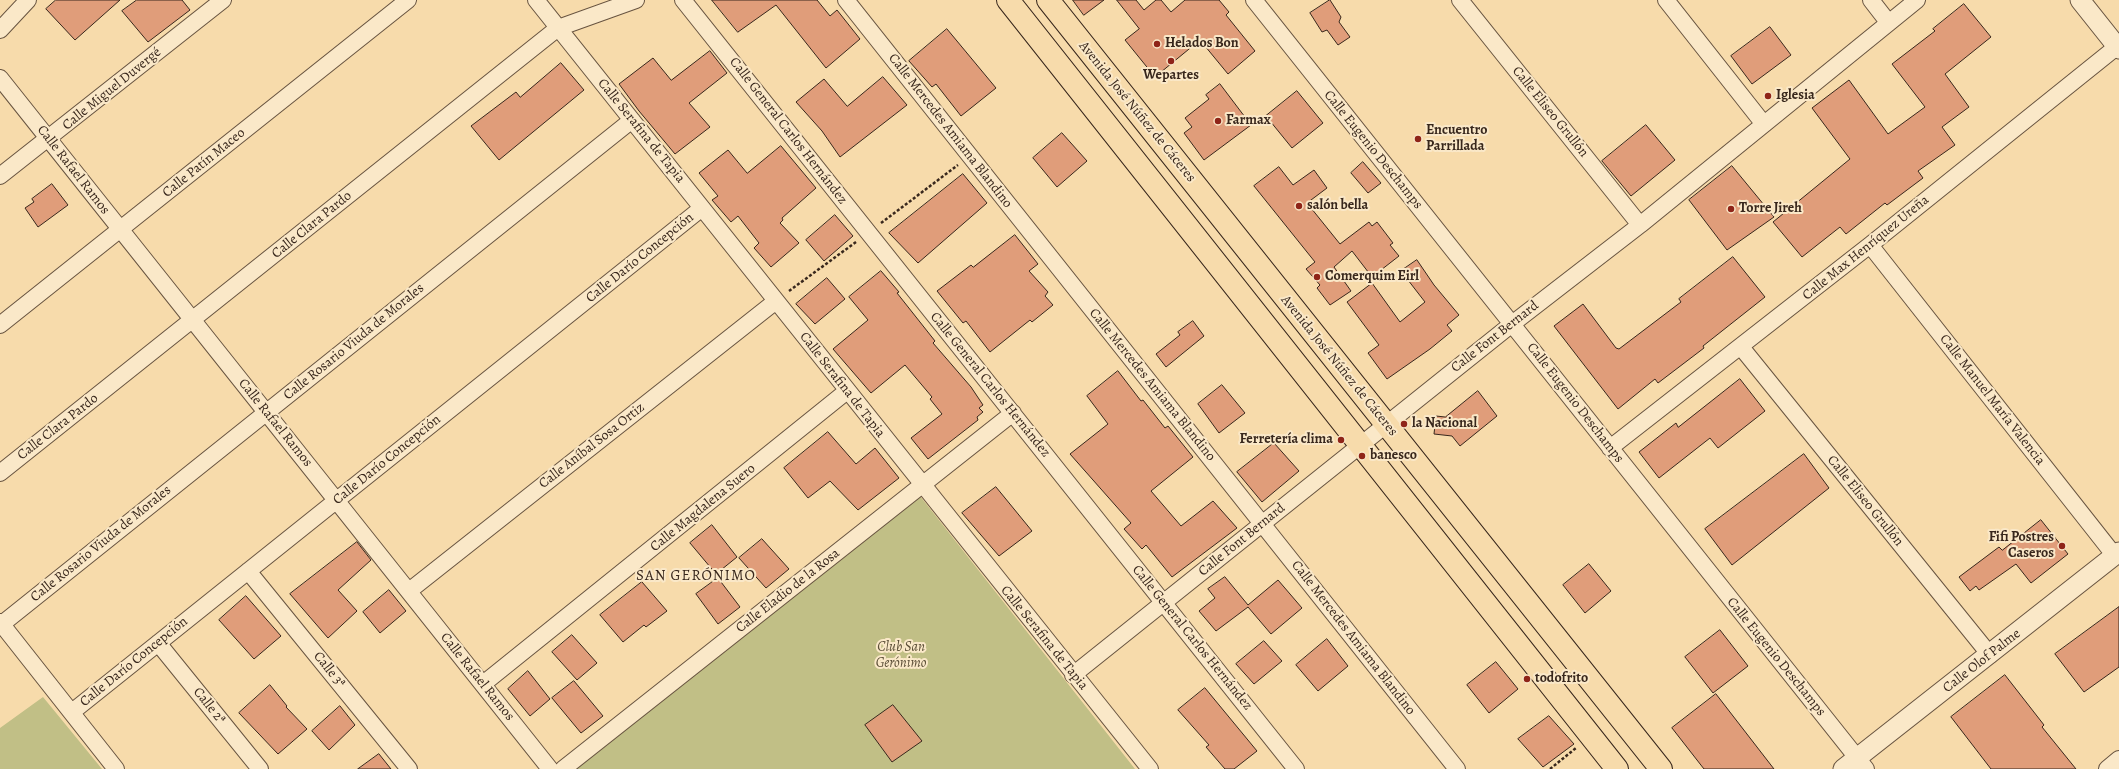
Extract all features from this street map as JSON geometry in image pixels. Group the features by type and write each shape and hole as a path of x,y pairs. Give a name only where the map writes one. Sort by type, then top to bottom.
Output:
{"main road":[{"path":"1008,0 1617,769"},
{"name":"Avenida José Núñez de Cáceres","path":"1048,0 1661,769"}],"street":[{"path":"0,30 28,0"},
{"name":"Calle Miguel Duvergé","path":"0,176 49,139 223,0"},
{"name":"Calle Patín Maceo","path":"0,325 408,0"},
{"name":"Calle Serafina de Tapia","path":"536,0 1073,675 1150,769"},
{"name":"Calle Clara Pardo","path":"0,472 193,320 558,28 636,0"},
{"name":"Calle General Carlos Hernández","path":"683,0 1296,769"},
{"name":"Calle Mercedes Amiama Blandino","path":"846,0 1458,769"},
{"name":"Calle Eugenio Deschamps","path":"1254,0 1610,448 1856,765"},
{"name":"Calle Eliseo Grullón","path":"1460,0 1640,224"},
{"path":"1666,0 1763,123"},
{"path":"1871,0 1888,22"},
{"name":"Calle Font Bernard","path":"1073,675 1263,524 1360,444 1640,224 1917,0"},
{"path":"2080,0 2118,47"},
{"name":"Calle Max Henríquez Ureña","path":"1610,448 1870,245 2118,47"},
{"name":"Calle Rafael Ramos","path":"0,78 550,769"},
{"name":"Calle Rosario Viuda de Morales","path":"1,623 632,120"},
{"name":"Calle Darío Concepción","path":"72,712 702,208"},
{"name":"Calle Manuel María Valencia","path":"1870,245 2117,554"},
{"name":"Calle Aníbal Sosa Ortiz","path":"408,591 776,300"},
{"name":"Calle Eliseo Grullón","path":"1740,347 1990,655"},
{"name":"Calle Magdalena Suero","path":"483,684 847,391"},
{"name":"Calle Eladio de la Rosa","path":"563,769 1013,413"},
{"name":"Calle Olof Palme","path":"1856,765 1990,655 2117,554"},
{"name":"Calle 3ª","path":"248,571 409,769"},
{"path":"1,623 116,769"},
{"name":"Calle 2ª","path":"158,643 260,769"},
{"path":"2107,769 2119,760"}],"path":[{"path":"1550,769 1591,737"}],"green space":[{"name":"Club San Gerónimo","path":"920,496 1135,769 576,769"},
{"path":"43,697 102,769 0,769 0,728"}],"building":[{"path":"56,0 120,0 75,40 46,9"},
{"path":"137,0 182,0 190,10 148,42 122,11"},
{"path":"712,0 817,0 830,16 837,10 860,39 826,68 776,5 738,32"},
{"path":"1073,0 1104,0 1084,15"},
{"path":"1117,0 1136,0 1144,10 1156,0 1161,0 1171,12 1185,0 1219,0 1229,12 1226,15 1255,51 1228,74 1200,40 1155,77 1125,40 1139,29"},
{"path":"1330,0 1341,17 1339,22 1350,37 1338,45 1327,30 1322,32 1310,13"},
{"path":"1964,4 1991,37 1945,74 1969,107 1942,127 1955,145 1918,171 1923,178 1887,205 1885,203 1846,234 1840,227 1802,257 1773,222 1850,159 1812,108 1849,80 1888,134 1925,107 1892,64 1935,31 1933,29"},
{"path":"1770,27 1791,55 1752,84 1731,56"},
{"path":"947,29 996,88 961,116 936,84 932,87 909,61"},
{"path":"710,51 727,73 689,103 710,127 675,154 639,111 619,84 653,58 671,80"},
{"path":"561,63 584,90 499,160 471,126 516,92 520,97"},
{"path":"883,77 907,105 840,157 822,131 796,102 824,79 847,106"},
{"name":"Farmax","path":"1220,84 1251,125 1204,160 1184,133 1192,127 1185,118 1209,99 1206,95"},
{"path":"1297,91 1323,123 1292,148 1266,116"},
{"path":"1646,125 1675,160 1631,196 1602,161"},
{"path":"1062,133 1087,161 1057,187 1033,158"},
{"path":"781,146 816,188 782,218 783,220 780,223 799,243 771,267 754,248 759,243 738,216 731,222 712,200 718,196 699,173 728,150 747,173"},
{"path":"1363,162 1381,183 1368,193 1351,173"},
{"name":"Torre Jireh","path":"1732,166 1774,217 1727,250 1689,200"},
{"path":"1279,167 1293,185 1314,170 1327,188 1307,203 1340,244 1369,222 1372,226 1377,222 1393,243 1390,245 1399,256 1372,277 1352,251 1334,267 1351,291 1330,305 1317,288 1320,285 1306,269 1315,262 1254,186"},
{"path":"963,174 987,203 918,263 889,233"},
{"path":"52,184 68,205 38,227 25,208 34,202 32,199"},
{"path":"835,215 853,236 824,261 806,240"},
{"path":"1015,235 1038,264 1029,271 1048,292 1045,296 1053,305 1032,322 1030,320 990,352 966,321 963,323 937,291 971,265 973,267"},
{"path":"1733,257 1765,297 1703,346 1704,348 1658,383 1655,379 1618,409 1554,326 1583,304 1616,348 1619,349 1681,302 1679,299"},
{"path":"1417,260 1434,285 1459,315 1447,325 1452,331 1430,349 1387,379 1368,353 1379,345 1347,302 1372,283 1400,322 1425,302 1401,271"},
{"path":"881,271 899,292 897,293 935,341 933,343 971,387 983,405 979,408 983,412 977,417 978,420 928,459 911,438 942,414 930,399 932,397 905,365 871,393 833,349 868,320 849,297"},
{"path":"827,278 845,299 815,324 796,304"},
{"path":"1193,321 1204,336 1166,367 1156,354 1180,335 1178,332"},
{"path":"1118,371 1141,401 1143,400 1165,428 1168,426 1193,457 1151,491 1181,526 1213,501 1237,528 1172,577 1146,545 1142,549 1124,529 1131,523 1070,454 1108,424 1087,396"},
{"path":"1740,379 1765,411 1718,448 1710,438 1659,478 1639,452 1676,423 1678,427"},
{"path":"1222,385 1245,413 1219,433 1198,404"},
{"path":"1478,391 1497,416 1460,446 1452,436 1434,434 1436,416 1445,417"},
{"path":"828,432 856,464 875,448 899,478 858,510 830,481 808,498 784,468"},
{"path":"1274,443 1299,471 1262,502 1237,472"},
{"path":"1804,454 1829,488 1732,565 1705,529"},
{"path":"996,487 1032,531 999,556 962,513"},
{"path":"2041,520 2068,554 2031,583 2016,564 1979,590 1976,586 1970,591 1959,577 1999,547 2002,550"},
{"path":"712,525 737,557 716,574 690,543"},
{"path":"762,539 789,569 766,588 739,558"},
{"path":"357,542 371,560 338,590 357,611 328,638 290,594"},
{"path":"1589,564 1611,591 1585,613 1563,585"},
{"path":"1225,577 1248,605 1278,580 1302,608 1271,634 1248,607 1216,631 1199,611 1215,598 1208,589"},
{"path":"718,578 740,607 718,624 696,594"},
{"path":"642,582 667,611 646,627 644,625 623,642 600,615"},
{"path":"389,590 406,611 380,633 363,612"},
{"path":"246,596 281,636 254,659 219,620"},
{"path":"2119,607 2119,667 2084,692 2055,654"},
{"path":"1720,630 1748,666 1713,693 1685,657"},
{"path":"572,635 597,663 577,680 552,652"},
{"path":"1327,639 1348,666 1318,691 1296,665"},
{"path":"1264,641 1282,661 1254,684 1236,664"},
{"path":"1496,662 1518,689 1489,713 1467,685"},
{"path":"528,671 550,699 530,716 508,689"},
{"path":"2005,675 2044,725 2042,727 2076,769 1991,769 1951,717"},
{"path":"574,681 603,716 581,733 552,698"},
{"path":"270,685 287,706 286,707 307,729 278,754 239,713"},
{"path":"1205,688 1257,751 1234,769 1225,769 1206,747 1209,745 1178,710"},
{"path":"1716,694 1774,769 1704,769 1672,728"},
{"path":"893,705 922,741 892,762 865,725"},
{"path":"340,706 355,725 329,750 312,731"},
{"path":"1549,716 1574,744 1543,767 1518,739"},
{"path":"379,754 391,769 358,769"}],"place":[{"name":"Helados Bon","path":"1157,44"},
{"name":"Wepartes","path":"1171,61"},
{"name":"Iglesia","path":"1768,96"},
{"name":"Farmax","path":"1218,121"},
{"name":"Encuentro Parrillada","path":"1418,139"},
{"name":"salón bella","path":"1299,206"},
{"name":"Torre Jireh","path":"1731,209"},
{"name":"Comerquim Eirl","path":"1317,277"},
{"name":"la Nacional","path":"1404,424"},
{"name":"Ferretería clima","path":"1341,440"},
{"name":"banesco","path":"1362,456"},
{"name":"Fifi Postres Caseros","path":"2062,546"},
{"name":"todofrito","path":"1527,679"}],"district":[{"name":"SAN GERÓNIMO","path":"696,576"}]}
